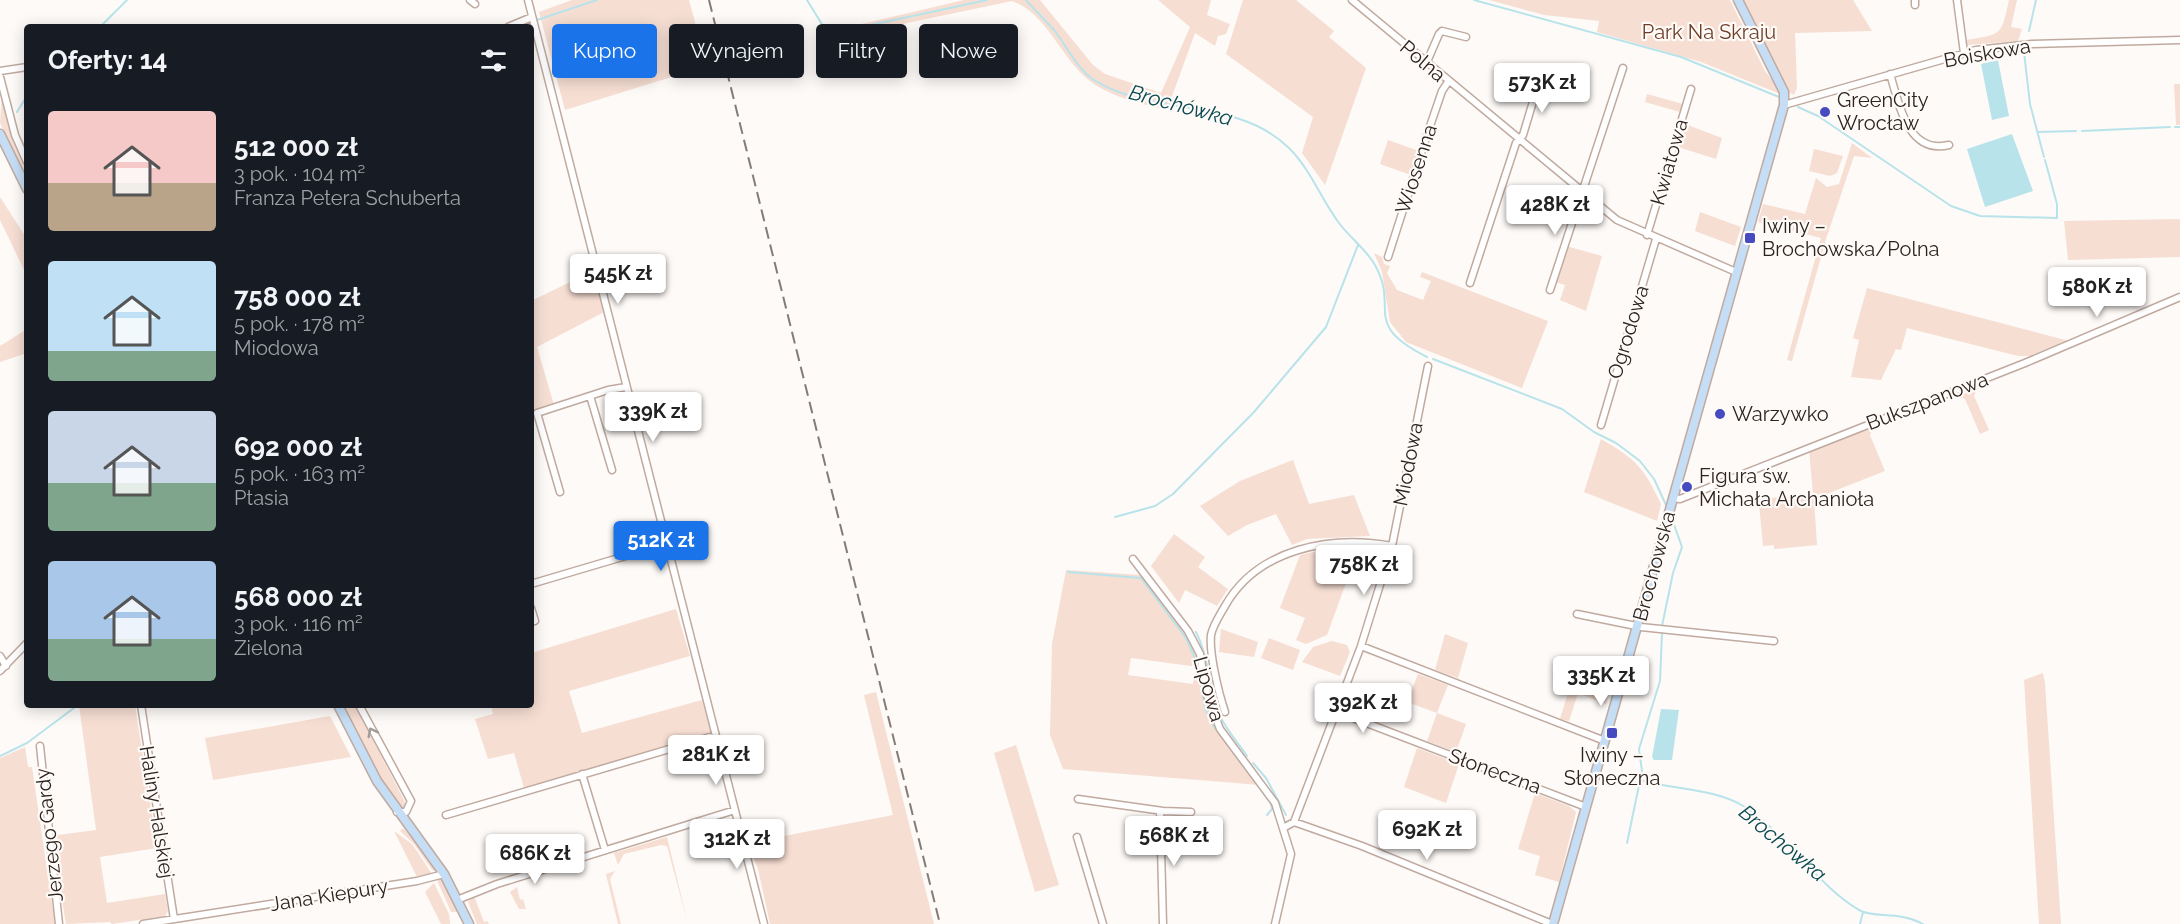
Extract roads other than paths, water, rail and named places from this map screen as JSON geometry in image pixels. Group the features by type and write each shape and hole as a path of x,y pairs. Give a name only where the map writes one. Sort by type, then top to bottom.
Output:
{"street":[{"path":"528,0 534,24"},
{"name":"Polna","path":"1352,0 1426,64 1617,220 1736,273"},
{"name":"Brochowska","path":"1553,924 1784,105 1784,92 1738,0"},
{"path":"1957,0 1964,53"},
{"path":"515,24 532,17"},
{"path":"534,25 764,924"},
{"path":"1426,64 1439,34 1442,32 1466,37"},
{"name":"Boiskowa","path":"1784,105 1964,53 2031,44 2180,40"},
{"path":"0,71 24,67"},
{"path":"1550,290 1623,68"},
{"path":"1470,284 1519,140 1523,135 1541,75"},
{"path":"1886,75 1910,132 1929,145 1949,145"},
{"path":"0,77 15,135 24,155"},
{"name":"Wiosenna","path":"1388,257 1442,91 1448,82"},
{"name":"Kwiatowa","path":"1647,235 1691,89"},
{"path":"0,134 24,183"},
{"name":"Ogrodowa","path":"1601,425 1656,239"},
{"name":"Bukszpanowa","path":"1673,498 1680,499 1950,393 2180,297"},
{"name":"Miodowa","path":"1294,822 1361,646 1392,546 1428,366"},
{"path":"560,492 537,413 626,387"},
{"path":"590,396 612,470"},
{"path":"1225,712 1219,692 1211,635 1218,617 1241,583 1268,564 1295,550 1316,544 1349,541 1392,546"},
{"path":"534,583 666,544"},
{"name":"Lipowa","path":"1133,559 1188,631 1200,654 1207,695 1220,729 1266,787 1283,824"},
{"path":"1577,614 1637,627 1774,641"},
{"path":"3,669 24,646"},
{"path":"1361,646 1605,741"},
{"path":"0,656 3,669"},
{"name":"Haliny Halskiej","path":"141,708 174,919"},
{"path":"340,708 377,781 397,812 427,848 444,874 469,924"},
{"path":"361,708 411,801 406,812 397,812"},
{"name":"Słoneczna","path":"1335,711 1586,807"},
{"path":"446,815 710,737"},
{"name":"Jerzego Gardy","path":"40,746 59,924"},
{"path":"582,774 605,850"},
{"path":"1078,799 1160,811 1191,812"},
{"path":"457,900 478,890 735,810"},
{"path":"1160,811 1163,924"},
{"path":"1275,924 1291,861 1283,824 1294,822 1362,846 1553,924"},
{"path":"1077,837 1103,924"},
{"name":"Jana Kiepury","path":"143,924 444,874"}],"water":[{"path":"1998,60 2009,116 1992,120 1981,64"},
{"path":"2012,134 2033,191 1985,207 1967,149"},
{"path":"1661,709 1679,710 1672,760 1654,760 1652,757"}],"waterway":[{"path":"103,24 127,0"},
{"path":"537,20 597,0"},
{"path":"807,0 822,24"},
{"path":"875,24 987,0"},
{"name":"Brochówka","path":"1026,0 1054,30 1082,70 1094,80 1118,92 1143,99 1245,121 1268,132 1289,148 1304,166 1339,223 1375,265 1382,280 1385,315 1394,335 1427,357"},
{"path":"1474,0 1681,57 1779,97"},
{"path":"2029,31 2036,0"},
{"path":"2024,52 2030,104 2044,157"},
{"path":"17,112 24,101"},
{"path":"1798,107 1818,116 1951,206 1980,216 2057,218 2057,204 2045,160"},
{"path":"2082,131 2170,127"},
{"path":"2175,127 2180,127"},
{"path":"2037,132 2076,131"},
{"path":"1115,517 1155,506 1173,494 1254,412 1326,327 1358,245"},
{"name":"Brochówka","path":"1433,359 1562,409 1640,461 1654,479 1666,505"},
{"name":"Brochówka","path":"1662,626 1673,573 1682,547 1672,519"},
{"path":"1068,572 1141,578 1186,638 1198,665"},
{"path":"1196,632 1203,649 1215,704 1221,718 1247,756"},
{"name":"Brochówka","path":"1627,843 1642,771 1639,749 1660,681 1662,633"},
{"path":"1200,675 1205,708 1212,724 1271,803 1272,809 1267,815"},
{"path":"0,756 27,743 74,708"},
{"path":"1253,763 1266,778 1286,815"},
{"name":"Brochówka","path":"1640,780 1721,796 1745,807 1774,831 1831,889 1861,911 1906,917 1923,924"},
{"path":"1860,924 1863,912"}],"railway":[{"path":"709,0 940,924"}],"place":[{"name":"GreenCity Wrocław","path":"1825,112"},
{"name":"Iwiny – Brochowska/Polna","path":"1750,238"},
{"name":"Warzywko","path":"1720,414"},
{"name":"Figura św. Michała Archanioła","path":"1687,487"},
{"name":"Iwiny – Słoneczna","path":"1612,733"}],"park label":[{"name":"Park Na Skraju","path":"1709,32"}]}
